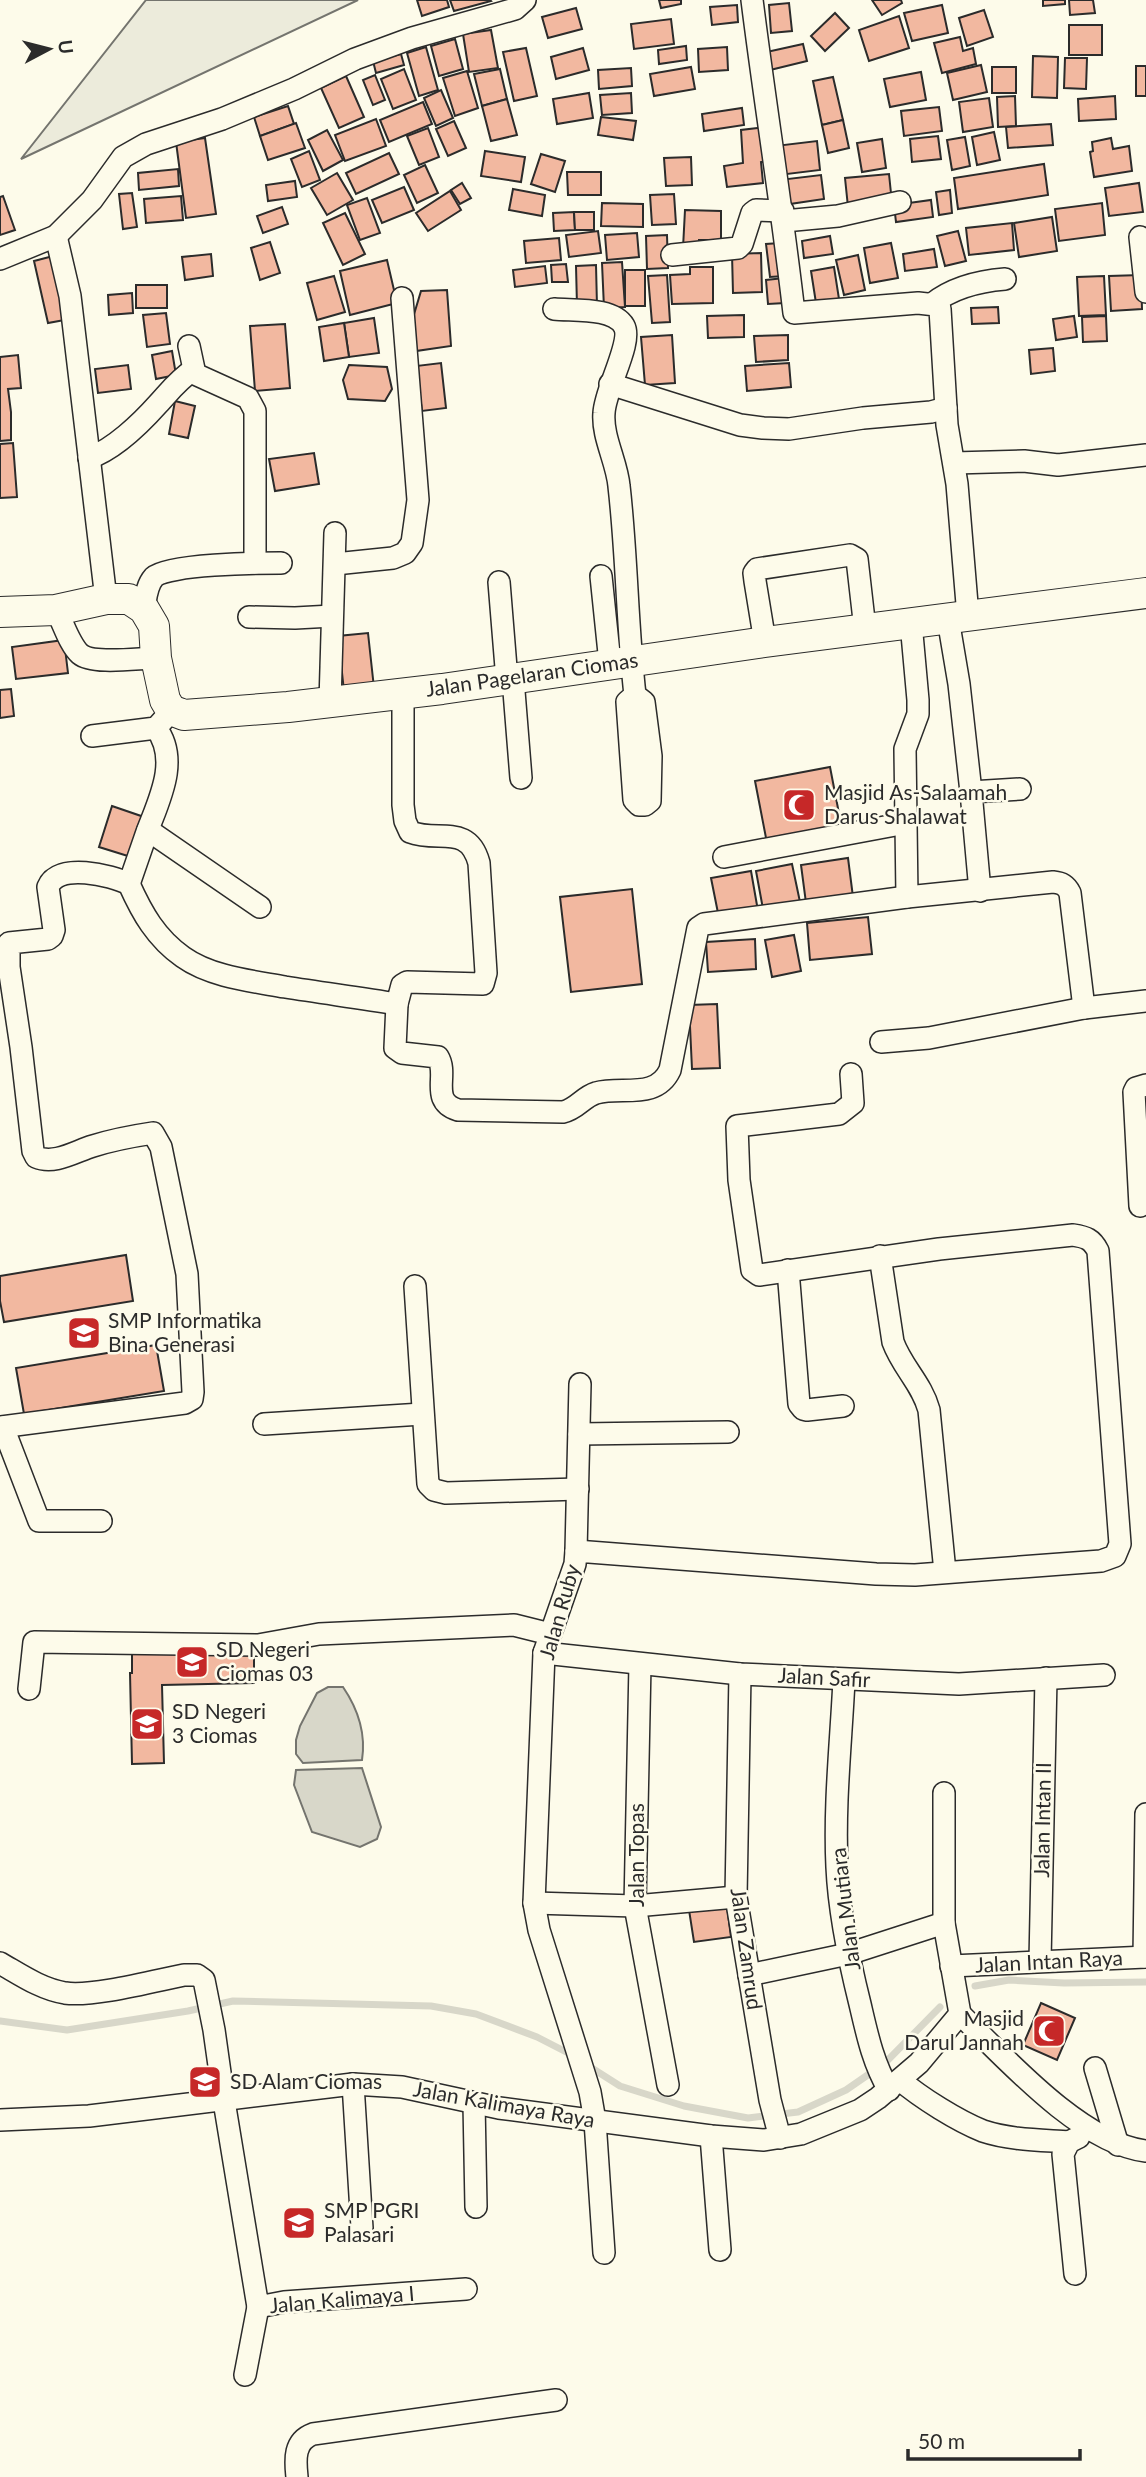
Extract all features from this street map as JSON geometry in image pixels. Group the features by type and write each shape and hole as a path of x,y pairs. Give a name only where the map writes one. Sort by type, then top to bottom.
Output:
{"main road":[{"name":"Jalan Pagelaran Ciomas","path":"163,719 330,702 510,679 765,642 1146,593"},
{"path":"0,612 56,610 106,598 129,599 144,609 154,625 156,658 166,700 163,719"}],"street":[{"path":"0,259 56,236 92,200 123,157 146,144 222,119 355,60 412,38 515,9 526,0"},
{"path":"751,0 783,216 794,313 918,303 932,304 940,309 946,408 954,463 958,617 980,891"},
{"path":"673,255 738,248 742,244 752,213 756,210 783,216 838,216 900,202"},
{"path":"56,236 70,296 106,598"},
{"path":"1140,237 1146,292"},
{"path":"932,304 957,290 1005,279"},
{"path":"335,564 393,558 405,553 412,543 418,500 402,298"},
{"path":"554,309 599,313 619,318 626,329 626,344 610,384 603,414 619,483 620,663"},
{"path":"189,346 195,374 248,398 255,411 255,563"},
{"path":"89,458 108,450 158,405 176,382 193,370"},
{"path":"610,384 740,425 763,428 789,429 946,408"},
{"path":"954,463 1024,461 1058,465 1146,456"},
{"path":"330,702 335,533"},
{"path":"765,642 754,573 757,569 850,555 857,559 865,629"},
{"path":"144,609 148,587 160,573 281,562"},
{"path":"601,576 620,663 635,695"},
{"path":"499,582 521,778"},
{"path":"56,610 81,655 111,660 156,658"},
{"path":"249,617 332,616"},
{"path":"907,897 905,749 918,714 911,623"},
{"path":"403,692 405,821 410,832 468,840 475,849 478,863 486,973 483,984 407,982 402,985 397,1003 395,1048 402,1054 438,1057 442,1064 440,1091 449,1106 458,1110 564,1112 572,1110 585,1098 597,1093 635,1091 654,1087 665,1080 670,1070 698,928 704,924 907,897 1061,883 1067,887 1072,902 1084,1008"},
{"path":"92,736 163,719 162,736 168,760 164,785 129,884"},
{"path":"971,792 1020,789"},
{"path":"724,857 906,823"},
{"path":"148,830 260,907"},
{"path":"101,1521 39,1521 1,1427 185,1403 192,1399 194,1392 187,1274 161,1147 153,1133 90,1146 74,1155 47,1159 36,1157 33,1151 9,967 9,943 48,939 52,936 54,930 48,887 55,877 68,873 114,876 129,884 139,907 160,937 185,958 206,968 241,979 397,1003"},
{"path":"881,1042 929,1038 1084,1008 1146,1001"},
{"path":"851,1074 853,1103 839,1114 737,1126 739,1180 752,1269 759,1275 880,1256 893,1342 897,1354 922,1389 929,1410 945,1573"},
{"path":"1140,1206 1134,1092 1136,1088 1146,1085"},
{"name":"Jalan Ruby","path":"604,2253 595,2121 590,2092 539,1930 534,1903 547,1644 571,1576 576,1551 884,1575 1101,1561 1115,1556 1120,1544 1098,1251 1093,1242 1085,1237 1073,1236 880,1256"},
{"path":"788,1270 799,1404 807,1410 843,1406"},
{"path":"415,1286 428,1484 433,1490 446,1493 578,1489"},
{"path":"576,1551 580,1384"},
{"path":"264,1424 422,1414"},
{"path":"579,1434 728,1432"},
{"name":"Jalan Safir","path":"29,1689 34,1642 258,1645 319,1634 514,1625 547,1644 640,1664 740,1674 959,1684 1104,1675"},
{"name":"Jalan Topas","path":"640,1664 635,1906 668,2085"},
{"name":"Jalan Zamrud","path":"740,1674 736,1897 776,2123"},
{"name":"Jalan Intan II","path":"1040,1961 1046,1678"},
{"name":"Jalan Mutiara","path":"844,1680 837,1868 848,1954 885,2075"},
{"path":"944,1793 944,1923 959,2012 1022,2075 1073,2116 1118,2145 1146,2151"},
{"path":"1145,1957 1146,1814"},
{"path":"534,1903 635,1906 736,1897"},
{"path":"749,1975 848,1954 944,1923"},
{"name":"Jalan Intan Raya","path":"953,1974 1040,1961 1145,1957"},
{"name":"Jalan Kalimaya I","path":"0,1964 37,1985 66,1993 92,1992 197,1975 204,1980 210,2003 223,2101 258,2307 285,2302 466,2289"},
{"name":"Jalan Kalimaya Raya","path":"0,2120 89,2116 353,2084 402,2087 474,2103 595,2121 764,2140 776,2123 801,2134 860,2110 885,2075 937,2045 959,2012"},
{"path":"1095,2068 1118,2145"},
{"path":"885,2075 923,2099 982,2130 1012,2137 1069,2142 1085,2134 1099,2134"},
{"path":"353,2084 362,2228"},
{"path":"474,2103 477,2207"},
{"path":"711,2136 720,2250"},
{"path":"1069,2142 1063,2154 1074,2274"},
{"path":"245,2375 258,2307"},
{"path":"297,2477 297,2449 300,2442 313,2434 556,2400"}],"shaded area":[{"path":"146,0 358,0 21,159"},
{"path":"328,1687 343,1687 353,1704 362,1731 362,1760 303,1763 296,1754 300,1726 317,1693"},
{"path":"362,1768 381,1827 377,1839 360,1847 312,1832 294,1785 296,1770"}],"building":[{"path":"417,0 447,0 449,7 422,16"},
{"path":"450,0 490,0 491,1 454,11"},
{"path":"659,0 681,0 681,4 661,8"},
{"path":"872,0 901,0 902,3 882,15"},
{"path":"1043,0 1065,0 1065,4 1043,6"},
{"path":"1069,0 1093,0 1095,13 1070,15"},
{"path":"789,3 792,31 771,33 769,5"},
{"path":"737,5 738,22 712,25 710,7"},
{"path":"942,5 948,33 912,41 904,13"},
{"path":"576,8 582,29 548,38 542,17"},
{"path":"984,10 993,37 967,46 959,18"},
{"path":"835,13 849,28 825,51 811,36"},
{"path":"899,16 909,48 869,61 859,30"},
{"path":"671,19 674,44 634,49 631,24"},
{"path":"1069,25 1102,25 1102,55 1069,55"},
{"path":"491,30 498,68 469,72 463,34"},
{"path":"960,37 963,51 973,48 976,64 942,73 934,43"},
{"path":"455,39 463,69 439,76 431,46"},
{"path":"803,44 807,61 766,71 762,53"},
{"path":"686,46 687,60 659,64 658,50"},
{"path":"426,47 438,90 419,96 407,53"},
{"path":"727,47 728,70 699,72 698,49"},
{"path":"526,48 537,96 514,101 503,52"},
{"path":"583,48 589,70 556,79 551,57"},
{"path":"401,54 404,65 376,73 373,61"},
{"path":"1033,56 1058,57 1057,98 1032,97"},
{"path":"1065,58 1087,58 1086,89 1064,88"},
{"path":"981,65 987,92 953,100 947,73"},
{"path":"1136,66 1146,66 1146,96 1136,96"},
{"path":"691,67 695,89 654,96 650,74"},
{"path":"992,67 1016,67 1016,93 992,93"},
{"path":"631,68 632,86 599,89 598,70"},
{"path":"404,69 416,100 393,109 381,79"},
{"path":"500,69 507,99 482,106 474,74"},
{"path":"467,71 478,108 455,116 443,78"},
{"path":"921,72 926,100 890,107 884,79"},
{"path":"375,75 385,100 373,105 363,80"},
{"path":"346,76 364,117 339,128 321,88"},
{"path":"833,77 843,120 822,125 813,81"},
{"path":"441,90 453,118 436,126 424,98"},
{"path":"589,93 593,118 557,124 553,99"},
{"path":"631,93 632,113 602,115 600,95"},
{"path":"1015,96 1016,126 998,127 997,97"},
{"path":"1115,96 1116,119 1079,121 1078,99"},
{"path":"989,98 993,127 963,132 959,102"},
{"path":"507,99 517,135 491,141 482,106"},
{"path":"423,102 432,124 389,142 380,120"},
{"path":"288,106 294,124 260,136 254,117"},
{"path":"939,107 942,131 904,136 901,111"},
{"path":"742,108 744,125 704,131 702,114"},
{"path":"601,117 636,121 633,140 598,135"},
{"path":"376,119 386,146 345,161 335,135"},
{"path":"843,120 849,148 828,153 822,125"},
{"path":"454,121 466,148 448,156 436,129"},
{"path":"296,123 305,148 268,160 260,136"},
{"path":"1051,124 1053,145 1008,148 1006,127"},
{"path":"766,127 769,161 761,162 763,183 727,187 724,166 743,163 741,130"},
{"path":"428,128 439,157 419,165 407,136"},
{"path":"327,130 343,160 323,171 308,140"},
{"path":"994,132 1000,160 977,165 972,137"},
{"path":"938,136 941,159 912,162 910,139"},
{"path":"965,137 970,166 952,170 947,140"},
{"path":"205,138 216,214 186,218 176,142"},
{"path":"1111,138 1113,149 1129,146 1132,171 1094,177 1090,152 1093,151 1092,142"},
{"path":"882,139 886,168 862,172 857,143"},
{"path":"817,141 820,170 779,175 775,146"},
{"path":"309,151 320,180 302,187 291,159"},
{"path":"485,151 525,157 521,182 481,176"},
{"path":"389,153 399,174 356,194 346,173"},
{"path":"541,154 565,161 555,192 531,184"},
{"path":"691,157 692,185 666,186 664,158"},
{"path":"1044,164 1048,195 958,209 954,178"},
{"path":"425,165 438,193 417,203 404,175"},
{"path":"178,169 179,186 139,190 138,173"},
{"path":"567,172 601,172 601,195 568,195"},
{"path":"337,173 353,200 327,215 311,188"},
{"path":"889,174 892,203 848,207 845,178"},
{"path":"821,175 824,199 783,205 779,180"},
{"path":"295,181 297,197 268,201 266,185"},
{"path":"462,183 471,198 460,204 451,190"},
{"path":"1139,183 1143,212 1109,216 1105,188"},
{"path":"404,187 414,210 382,223 372,200"},
{"path":"513,189 545,195 542,216 509,210"},
{"path":"950,190 952,213 939,215 936,192"},
{"path":"450,191 461,210 428,231 416,213"},
{"path":"132,193 137,227 123,229 119,194"},
{"path":"674,194 676,224 652,225 650,195"},
{"path":"3,196 15,230 0,235 0,197"},
{"path":"181,196 183,220 146,223 144,199"},
{"path":"367,198 380,233 360,240 347,205"},
{"path":"931,200 933,217 896,222 894,205"},
{"path":"602,203 643,204 643,227 601,226"},
{"path":"1102,203 1105,235 1059,241 1055,209"},
{"path":"282,207 288,224 263,233 257,216"},
{"path":"685,210 721,211 721,240 699,240 699,247 683,248"},
{"path":"574,212 575,230 554,231 553,213"},
{"path":"574,212 594,212 594,230 575,230"},
{"path":"345,213 365,254 343,265 323,223"},
{"path":"1052,217 1057,251 1019,257 1014,223"},
{"path":"1012,223 1014,250 969,255 966,228"},
{"path":"598,231 601,253 569,257 566,235"},
{"path":"958,231 966,261 945,266 937,236"},
{"path":"637,233 639,257 607,260 605,235"},
{"path":"667,235 668,268 647,269 646,236"},
{"path":"830,236 833,254 804,258 802,241"},
{"path":"559,238 561,260 526,263 524,241"},
{"path":"270,242 280,273 260,280 251,248"},
{"path":"780,243 784,276 770,277 766,244"},
{"path":"891,243 898,278 870,283 864,248"},
{"path":"934,249 937,267 905,271 903,254"},
{"path":"761,253 762,292 733,293 732,254"},
{"path":"211,254 213,276 185,280 182,257"},
{"path":"57,255 70,319 48,323 34,261"},
{"path":"858,255 865,290 844,295 836,260"},
{"path":"387,260 397,303 350,315 340,271"},
{"path":"622,262 625,307 604,308 602,263"},
{"path":"566,264 568,282 552,282 551,265"},
{"path":"596,265 597,306 577,306 576,266"},
{"path":"545,266 547,283 515,287 513,270"},
{"path":"690,267 713,267 713,303 672,304 670,275 690,274"},
{"path":"834,267 839,299 816,303 811,271"},
{"path":"625,270 645,270 645,306 625,306"},
{"path":"667,275 670,322 652,323 648,276"},
{"path":"1141,275 1142,309 1111,311 1109,276"},
{"path":"334,276 345,312 317,320 307,283"},
{"path":"1104,276 1106,315 1079,316 1077,277"},
{"path":"784,278 785,303 768,304 766,280"},
{"path":"136,285 167,285 167,308 136,308"},
{"path":"447,290 451,346 416,351 412,321 421,291"},
{"path":"132,293 133,313 109,315 108,295"},
{"path":"998,307 999,323 972,324 971,308"},
{"path":"166,313 170,344 147,347 143,315"},
{"path":"744,315 744,337 708,338 707,316"},
{"path":"1074,316 1077,337 1056,340 1053,319"},
{"path":"1106,316 1107,341 1083,342 1082,317"},
{"path":"374,318 379,353 349,357 344,323"},
{"path":"344,323 349,357 324,361 319,327"},
{"path":"285,324 290,388 255,391 250,326"},
{"path":"672,335 675,383 645,385 641,337"},
{"path":"788,335 788,360 756,362 754,336"},
{"path":"1053,348 1055,371 1031,374 1029,350"},
{"path":"172,351 176,375 156,379 152,355"},
{"path":"18,355 21,388 8,389 11,440 0,441 0,357"},
{"path":"441,363 446,408 422,411 416,366"},
{"path":"789,363 791,387 747,391 745,366"},
{"path":"128,365 131,389 98,393 95,369"},
{"path":"349,365 387,367 392,389 385,401 348,399 343,380"},
{"path":"175,401 195,406 188,438 169,434"},
{"path":"13,443 17,497 0,498 0,444"},
{"path":"314,453 319,484 275,491 269,459"},
{"path":"368,633 374,688 344,691 338,636"},
{"path":"64,640 68,673 16,679 12,647"},
{"path":"11,689 14,716 0,718 0,690"},
{"name":"Masjid As-Salaamah Darus Shalawat","path":"830,767 842,829 767,843 755,781"},
{"path":"112,806 144,817 131,857 99,847"},
{"path":"848,858 853,897 806,903 801,865"},
{"path":"792,864 800,902 763,909 756,871"},
{"path":"751,871 758,911 719,918 711,878"},
{"path":"632,889 642,984 571,992 560,897"},
{"path":"868,917 872,954 810,960 807,923"},
{"path":"794,935 801,971 772,977 765,940"},
{"path":"755,939 756,969 708,972 706,942"},
{"path":"717,1004 720,1068 692,1069 689,1005"},
{"path":"126,1255 133,1301 4,1322 0,1301 0,1276"},
{"path":"156,1345 164,1391 24,1414 16,1368"},
{"name":"SD Negeri 3 Ciomas","path":"254,1652 254,1683 162,1685 164,1763 132,1764 132,1654"},
{"path":"727,1906 731,1937 694,1942 689,1910"},
{"name":"Masjid Darul Jannah","path":"1041,2003 1075,2018 1057,2060 1023,2045"}],"waterway":[{"path":"975,1986 1009,1980 1064,1983 1146,1982"},
{"path":"0,2021 67,2030 188,2011 233,2001 431,2006 476,2014 537,2037 574,2056"},
{"path":"587,2065 620,2086 684,2106 748,2118 798,2112 846,2090 885,2063 940,2007"}],"place":[{"name":"Masjid As-Salaamah Darus Shalawat","path":"799,805"},
{"name":"SMP Informatika Bina Generasi","path":"84,1333"},
{"name":"SD Negeri Ciomas 03","path":"192,1662"},
{"name":"SD Negeri 3 Ciomas","path":"147,1724"},
{"name":"Masjid Darul Jannah","path":"1049,2031"},
{"name":"SD Alam Ciomas","path":"205,2082"},
{"name":"SMP PGRI Palasari","path":"299,2223"}]}
